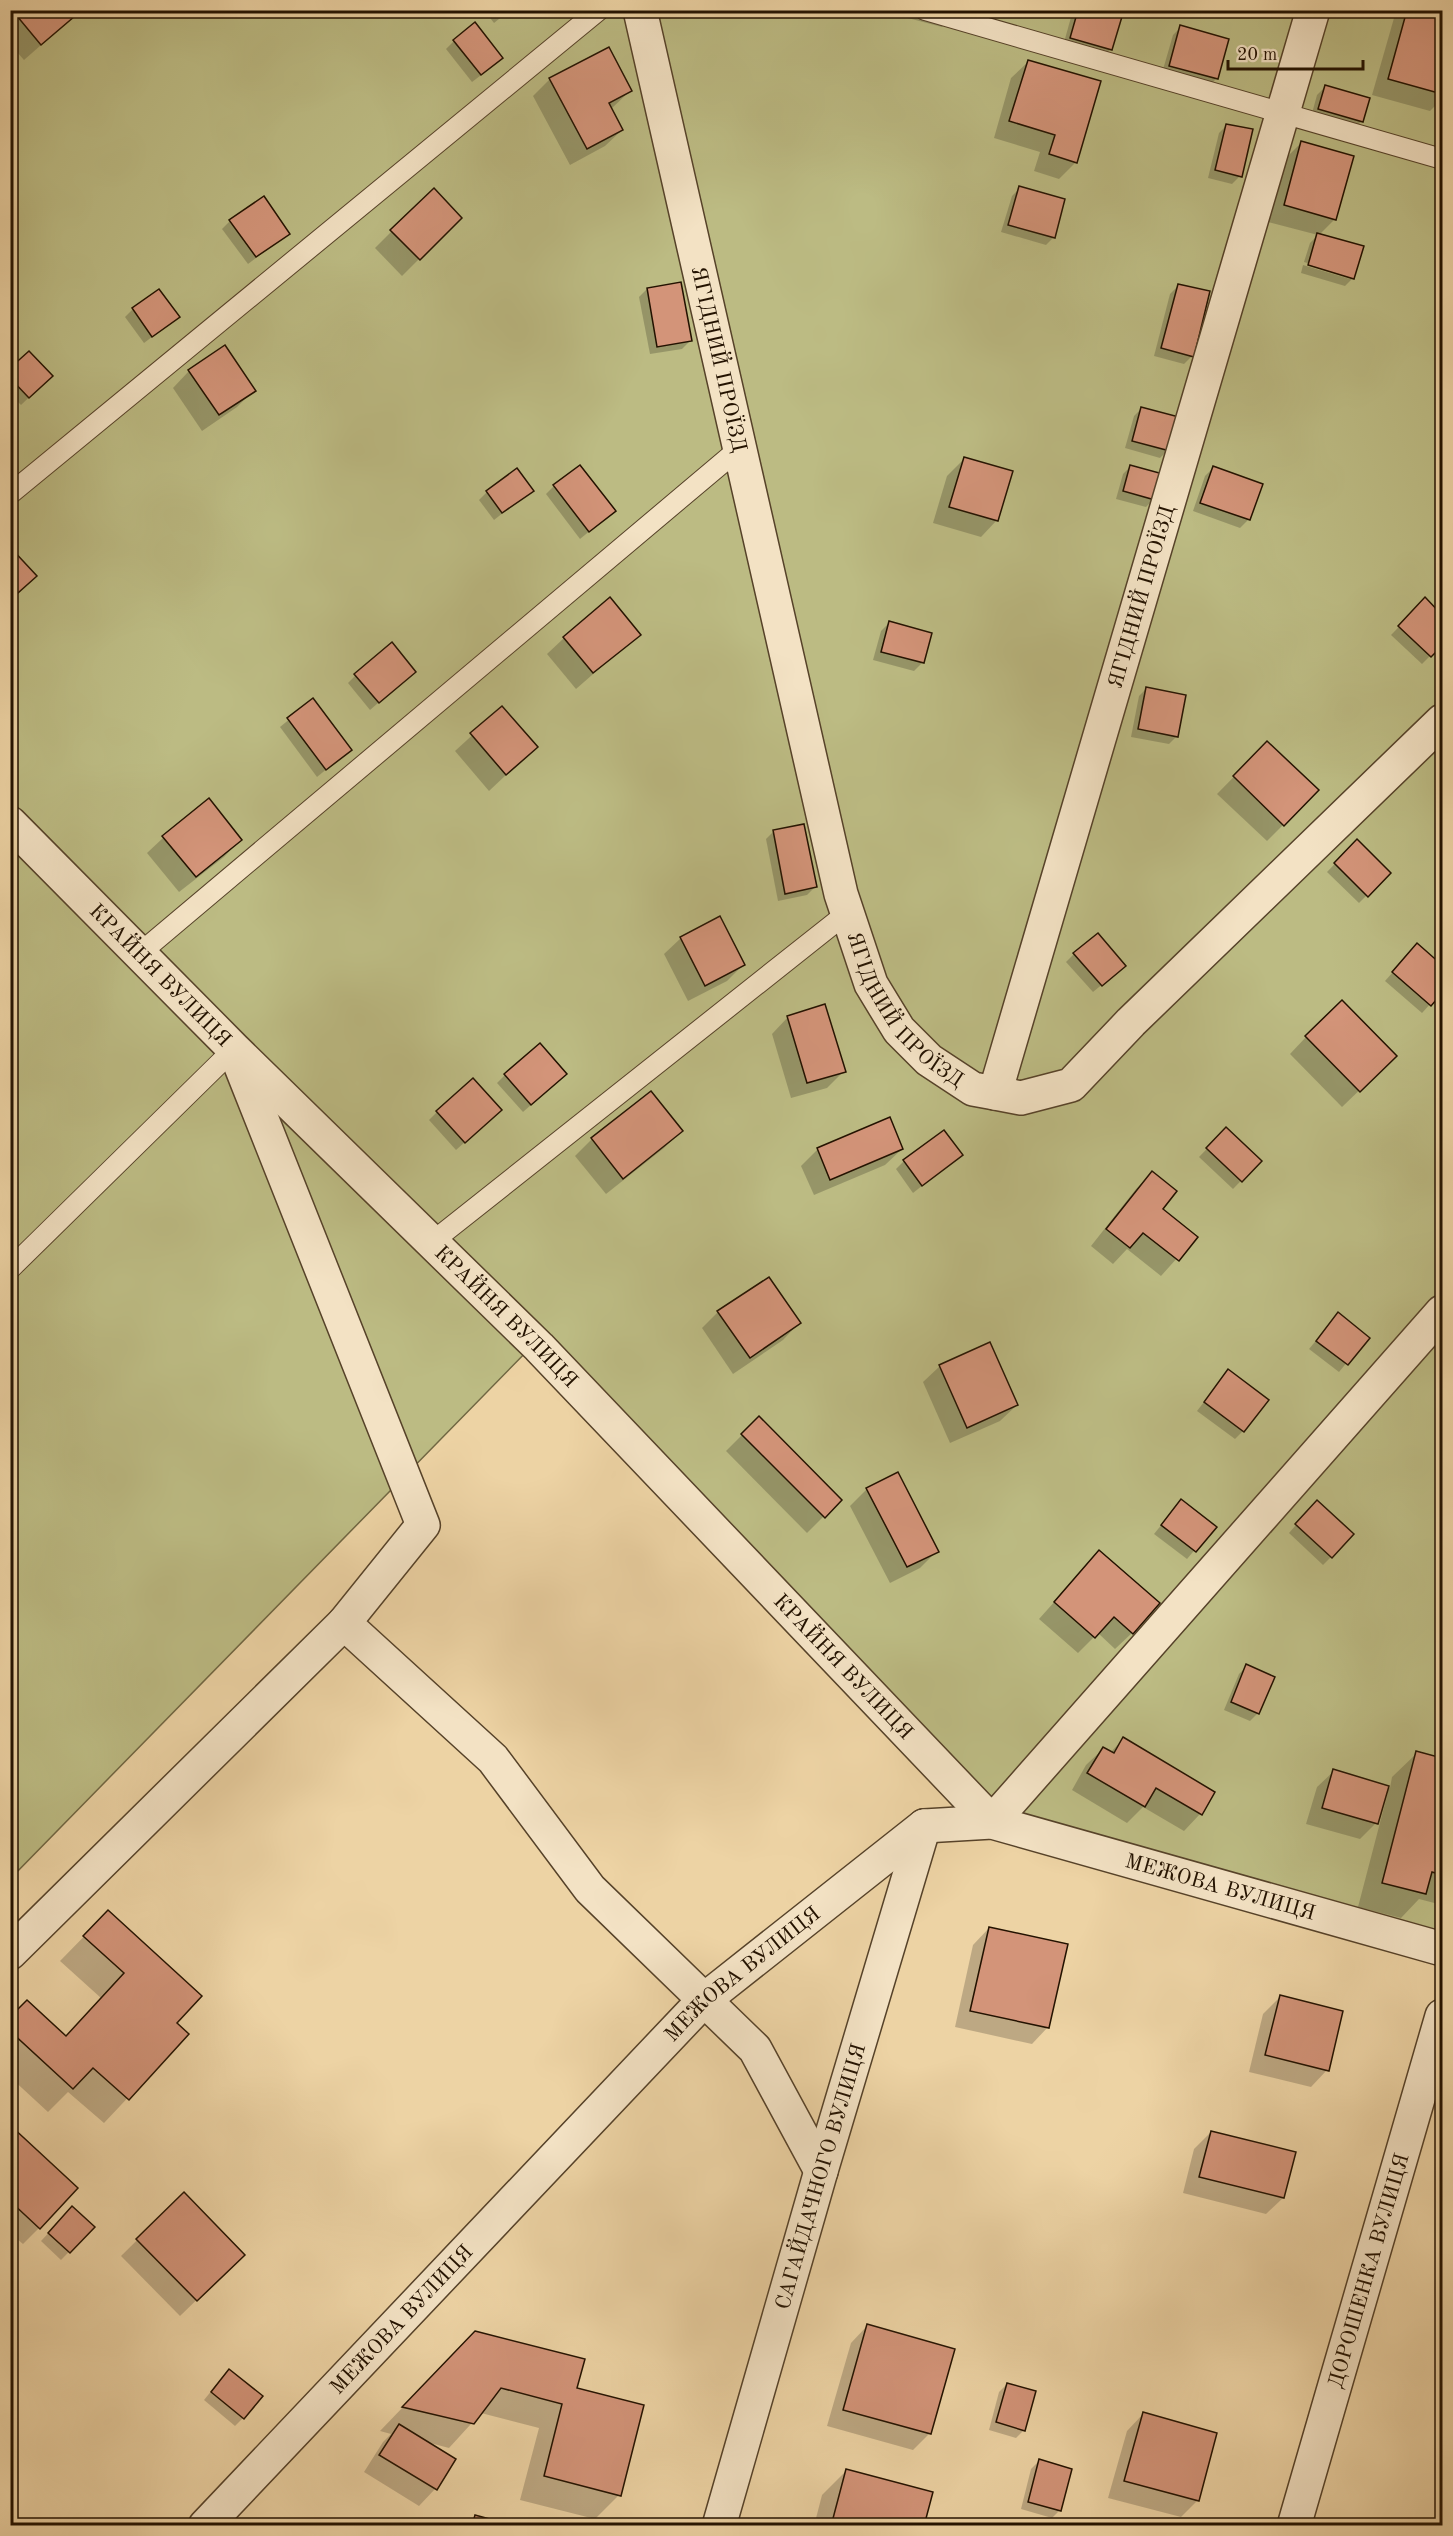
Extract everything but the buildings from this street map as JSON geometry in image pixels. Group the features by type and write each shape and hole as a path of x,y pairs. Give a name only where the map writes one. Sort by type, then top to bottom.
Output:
{"street":[{"name":"ЯГІДНИЙ ПРОЇЗД","path":"640,10 847,913 871,984 899,1030 929,1060 973,1089 995,1093 1313,10"},
{"path":"995,1093 1021,1098 1071,1084 1139,1014 1443,722"},
{"name":"КРАЙНЯ ВУЛИЦЯ","path":"10,823 234,1049 539,1347 992,1822"},
{"path":"10,1953 344,1623 423,1525 234,1049"},
{"path":"992,1822 1443,1312"},
{"path":"344,1623 494,1760 590,1889 755,2049 821,2171"},
{"name":"МЕЖОВА ВУЛИЦЯ","path":"205,2526 704,2000 924,1826 992,1822 1443,1949"},
{"name":"САГАЙДАЧНОГО ВУЛИЦЯ","path":"719,2526 821,2171 924,1826"},
{"name":"ДОРОШЕНКА ВУЛИЦЯ","path":"1294,2526 1443,2016"}],"lane":[{"path":"10,494 599,10"},
{"path":"925,10 1443,159"},
{"path":"139,954 740,448"},
{"path":"432,1242 847,913"},
{"path":"10,1269 234,1049"}],"shaded area":[{"path":"10,11 1442,11 1442,1949 992,1822 11,823"},
{"path":"10,834 532,1346 11,1878 10,1878"}]}
